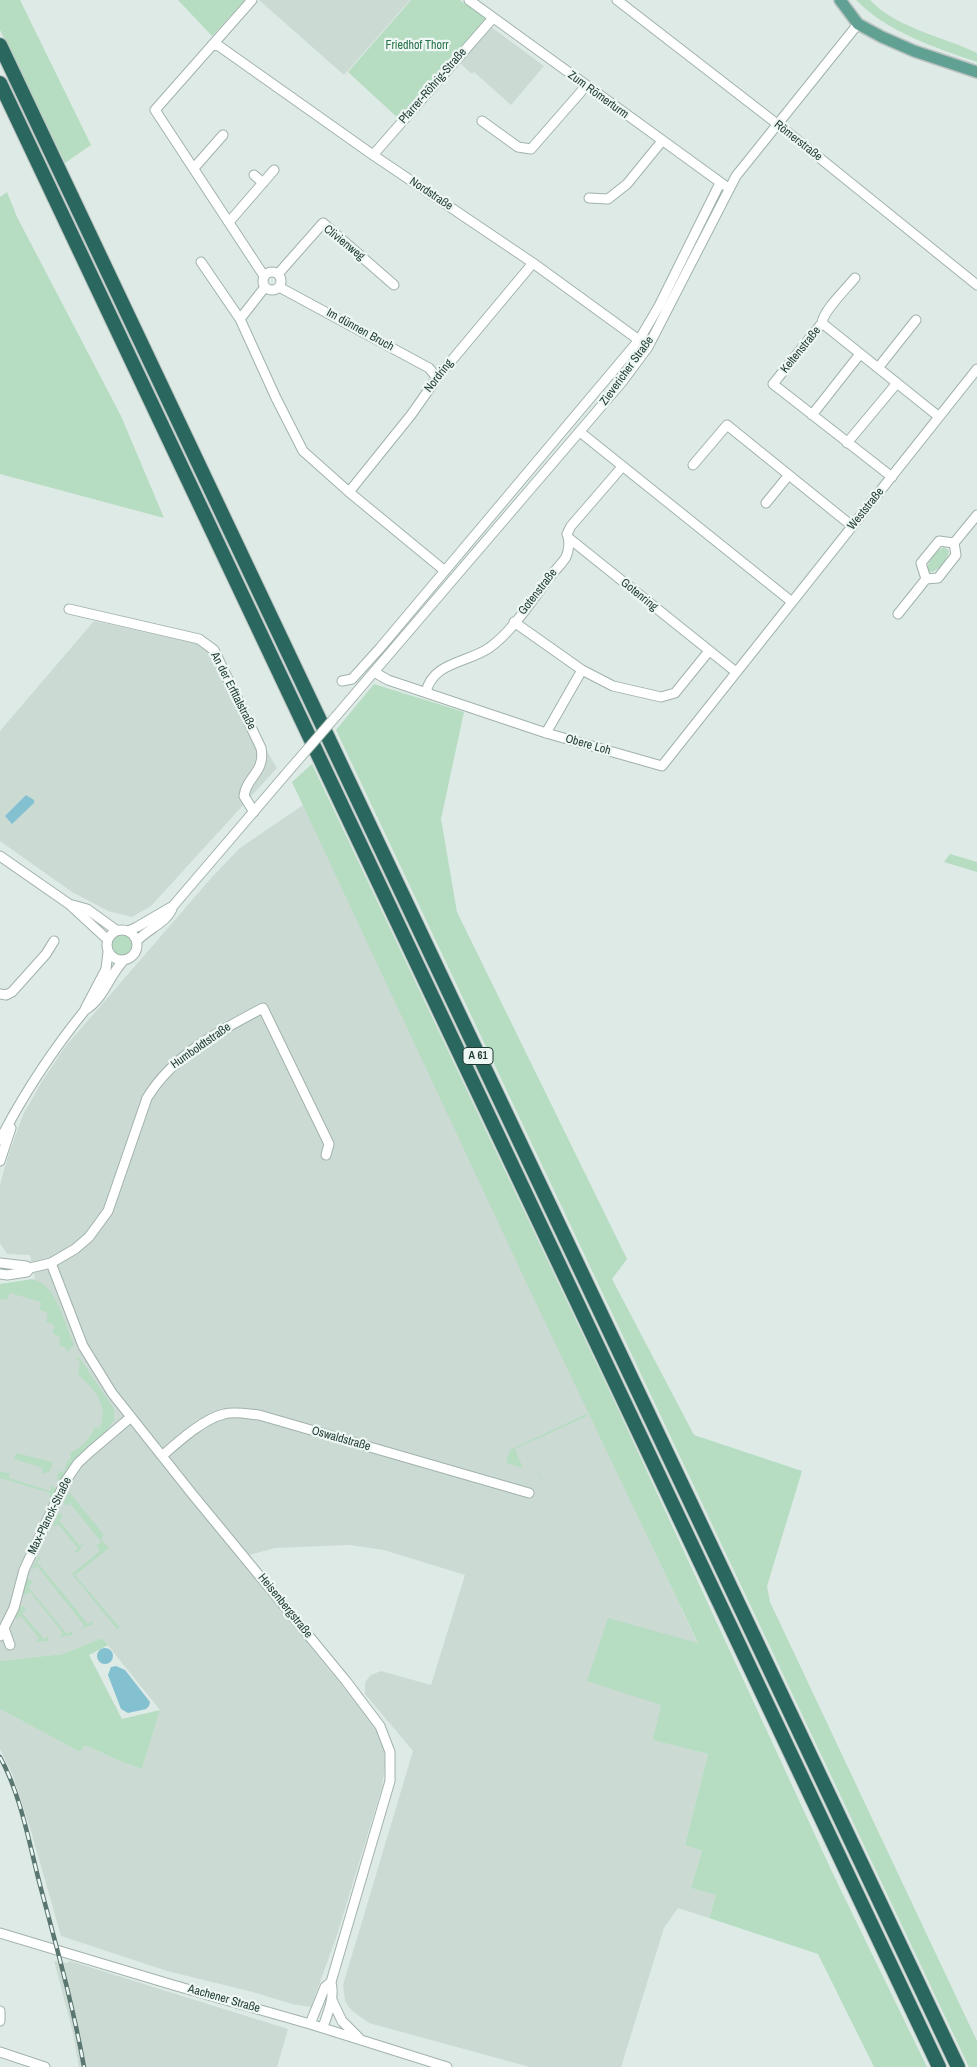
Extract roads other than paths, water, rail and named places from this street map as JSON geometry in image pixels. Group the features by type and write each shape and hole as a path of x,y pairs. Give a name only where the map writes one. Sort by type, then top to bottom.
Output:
{"highway":[{"name":"A 61","path":"0,45 958,2067"},
{"name":"A 61","path":"0,83 939,2067"}],"main road":[{"path":"840,0 858,24 897,44 977,72"}],"street":[{"path":"252,0 155,110 264,276"},
{"name":"Zum Römerturm","path":"469,0 724,185"},
{"name":"Römerstraße","path":"617,0 778,125 977,286"},
{"name":"Pfarrer-Röhrig-Straße","path":"373,155 493,18"},
{"name":"Zievericher Straße","path":"342,681 352,679 445,572 639,340 724,185 778,125 858,24"},
{"name":"Nordstraße","path":"212,44 218,46 373,155 533,263 648,347"},
{"path":"482,121 518,147 532,149 586,86"},
{"path":"194,168 223,135"},
{"path":"589,198 608,199 627,184 662,140"},
{"path":"229,222 274,170"},
{"path":"254,175 263,183"},
{"name":"Zievericher Straße","path":"137,941 143,934 168,916 173,906 622,382 648,347 724,185"},
{"name":"Clivienweg","path":"278,274 323,223 394,285"},
{"path":"201,262 240,319 276,398 303,451 445,572"},
{"name":"Nordring","path":"349,492 411,415 436,378 533,263"},
{"path":"271,272 278,274 281,280 280,286 274,290 265,287 262,281 264,276 271,272"},
{"name":"Keltenstraße","path":"855,278 837,301 826,310 822,323 773,384 892,477"},
{"name":"Im dünnen Bruch","path":"280,286 429,368 436,378"},
{"path":"240,319 265,287"},
{"path":"878,368 916,320"},
{"name":"Keltenstraße","path":"822,323 938,416"},
{"path":"812,415 860,354"},
{"name":"Weststraße","path":"754,649 977,369"},
{"path":"847,443 897,383"},
{"path":"693,465 727,425 852,526"},
{"path":"580,432 792,602"},
{"name":"Gotenstraße","path":"426,692 428,684 436,674 452,663 488,648 514,622 566,556 570,539 568,534 571,526 622,467"},
{"path":"766,503 788,476"},
{"path":"898,614 926,579 938,578 956,555 954,543 977,515"},
{"name":"Gotenring","path":"570,539 736,672"},
{"path":"926,579 921,563 939,541 954,543"},
{"name":"An der Erfttalstraße","path":"69,609 199,640 214,650 261,748 261,764 244,790 244,796 254,812"},
{"path":"514,622 582,670 613,686 661,697 675,693 709,651"},
{"name":"Obere Loh","path":"374,672 388,680 546,733 662,766 754,649"},
{"path":"546,733 582,670"},
{"path":"0,856 69,904 107,939 108,952 106,969 85,1010 46,1060 0,1140"},
{"path":"69,904 87,909 116,930 128,930 137,927 173,906"},
{"path":"107,939 116,930"},
{"path":"85,1010 92,1006 101,995 112,974 124,960 134,954 137,941 128,930"},
{"path":"0,994 6,995 12,992 46,954 54,941"},
{"path":"108,952 115,959 124,960"},
{"name":"Humboldtstraße","path":"0,1274 26,1272 30,1268 50,1262 75,1249 89,1237 101,1223 111,1204 147,1098 166,1071 190,1052 232,1024 263,1008 329,1144 326,1155"},
{"path":"0,1161 15,1114"},
{"name":"Heisenbergstraße","path":"50,1262 83,1346 112,1393 346,1681 380,1726 387,1739 392,1766 390,1781 331,1982 333,1990 332,2000 323,2027"},
{"name":"Humboldtstraße","path":"0,1264 30,1268"},
{"name":"Oswaldstraße","path":"162,1456 196,1428 222,1414 238,1412 259,1415 529,1493"},
{"name":"Max-Planck-Straße","path":"2,1632 14,1608 24,1570 65,1482 90,1451 131,1417"},
{"path":"2,1632 10,1645"},
{"name":"Aachener Straße","path":"0,1933 323,2027 447,2067"},
{"name":"Heisenbergstraße","path":"310,2024 325,1987 331,1982"},
{"path":"332,2000 342,2021 359,2038"},
{"path":"0,2011 0,2022"},
{"path":"0,2052 45,2067"}],"water":[{"path":"26,795 34,800 34,803 12,824 5,816"},
{"path":"105,1648 111,1650 113,1656 111,1662 105,1664 99,1662 97,1656 99,1650"},
{"path":"116,1666 125,1670 150,1702 146,1709 128,1713 121,1709 108,1675 111,1667"}],"railway":[{"path":"0,1757 14,1787 24,1820 69,1998 84,2067"}],"park label":[{"name":"Friedhof Thorr","path":"417,46"}]}
